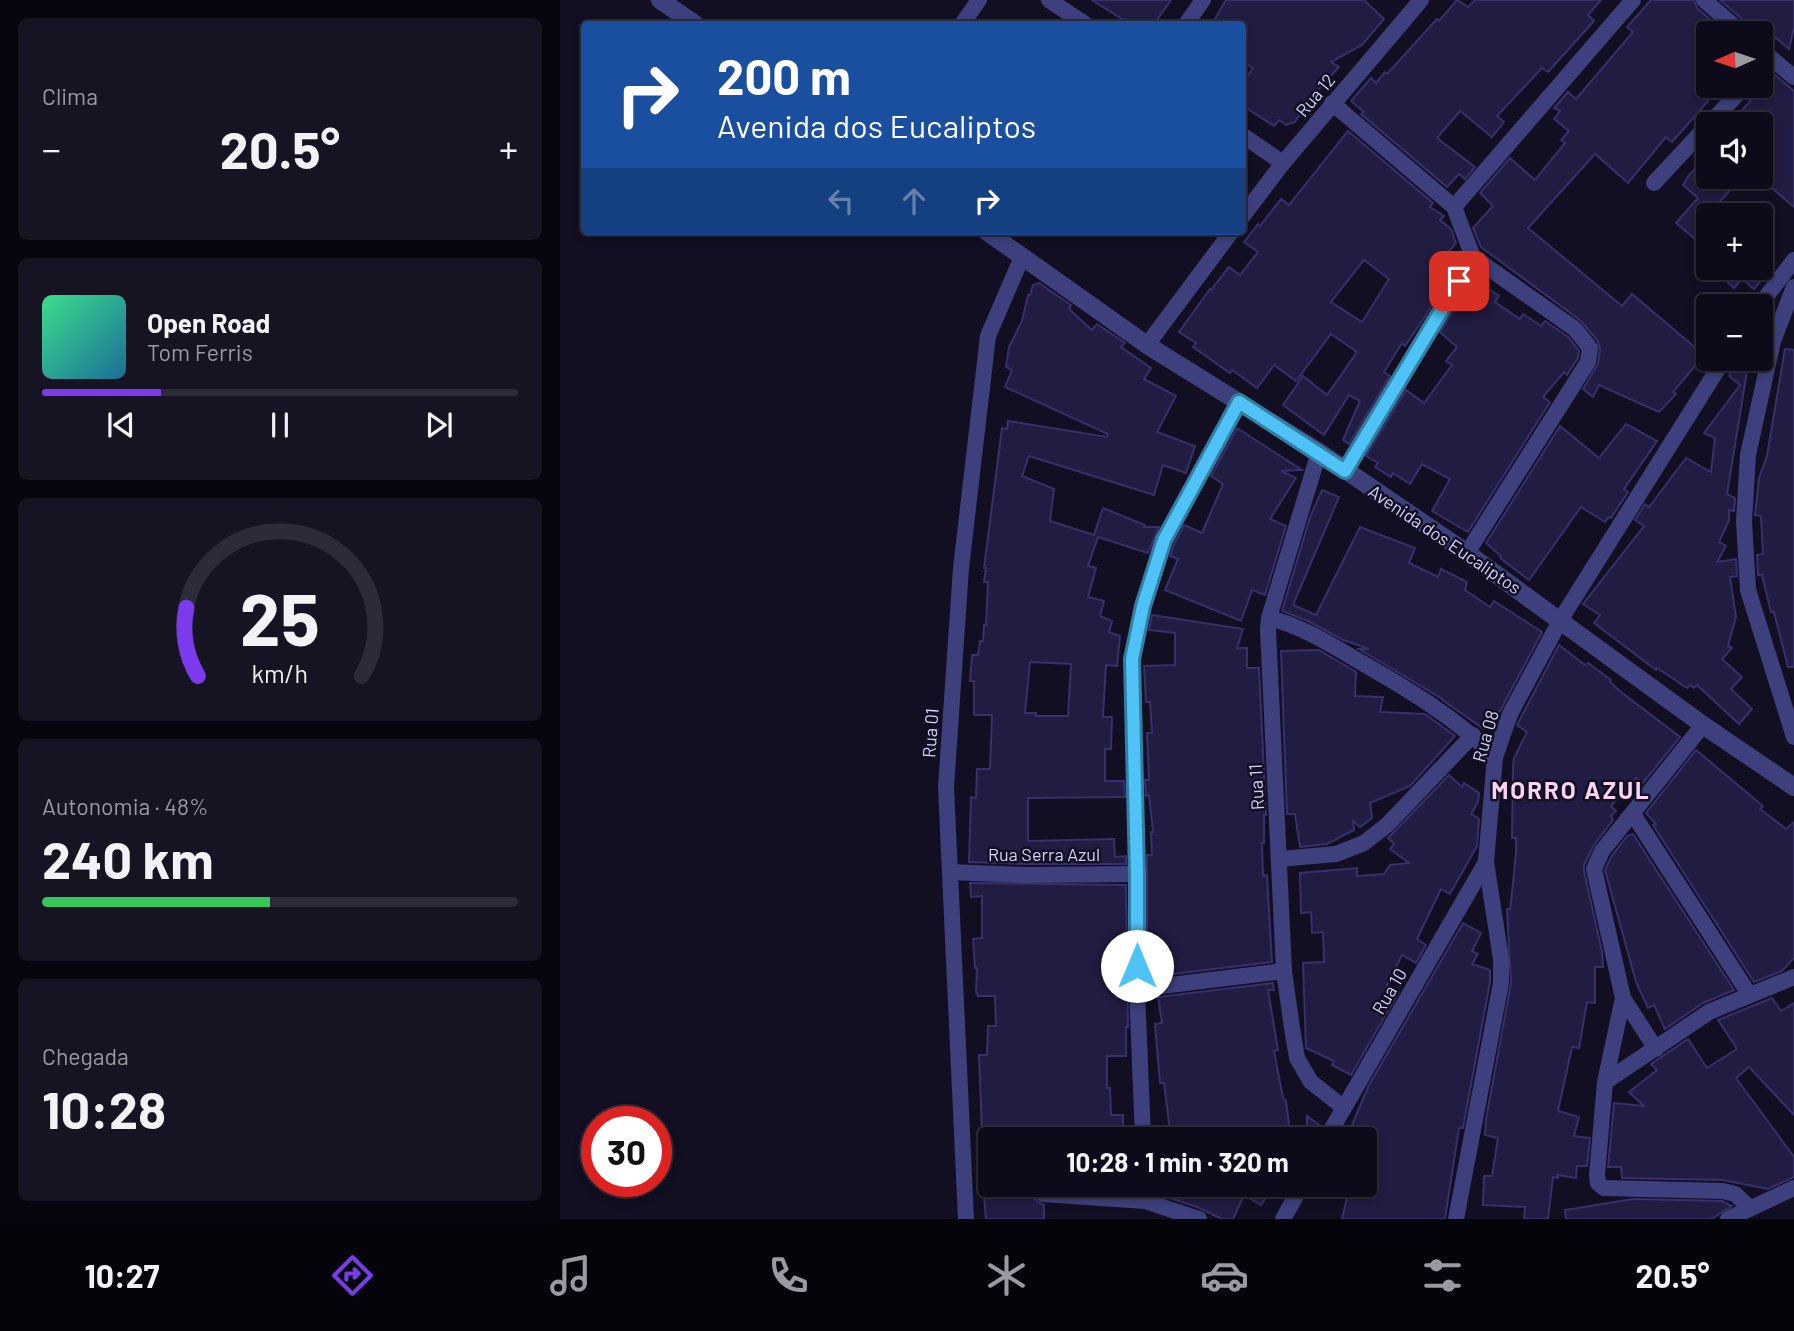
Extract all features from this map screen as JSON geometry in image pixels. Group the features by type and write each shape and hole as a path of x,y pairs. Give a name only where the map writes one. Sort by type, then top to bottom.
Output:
{"street":[{"path":"660,0 691,21"},
{"path":"964,21 979,0"},
{"path":"1049,0 1080,21"},
{"path":"1188,21 1203,0"},
{"name":"Rua 12","path":"1246,212 1332,103 1421,0"},
{"path":"1454,207 1633,0"},
{"path":"1704,0 1728,21"},
{"path":"1773,64 1794,77"},
{"path":"1720,112 1734,98"},
{"path":"1332,103 1454,207 1473,257 1574,329 1590,348 1588,362 1467,553"},
{"path":"1246,138 1283,163"},
{"path":"1654,183 1696,138"},
{"name":"Avenida dos Eucaliptos","path":"992,235 1147,345 1319,453 1467,553 1703,725 1794,787"},
{"path":"1147,345 1229,235"},
{"name":"Rua 01","path":"966,1219 946,787 964,540 988,336 1022,257"},
{"path":"1345,471 1473,257"},
{"path":"1768,294 1794,260"},
{"path":"1773,327 1794,287"},
{"name":"Rua 08","path":"1456,1219 1501,983 1501,959 1486,862 1495,757 1510,714 1561,619 1716,371"},
{"path":"1762,371 1748,455 1744,521 1748,590 1794,737"},
{"path":"1143,1127 1137,989 1132,659 1143,606 1164,540 1239,402"},
{"name":"Rua 11","path":"1319,453 1269,618 1284,971 1297,1058 1311,1082 1343,1107"},
{"path":"1269,618 1286,622 1332,645 1420,697 1473,735 1495,757"},
{"path":"1656,1049 1623,998 1594,869 1602,850 1703,725"},
{"path":"1279,859 1336,854 1364,844 1387,825 1473,735"},
{"path":"1633,814 1749,994"},
{"name":"Rua 10","path":"1332,1127 1486,862"},
{"name":"Rua Serra Azul","path":"950,872 1026,875 1137,874"},
{"path":"1137,989 1284,971"},
{"path":"1605,1082 1709,1012 1794,977"},
{"path":"1623,998 1605,1082 1598,1183 1604,1188 1723,1191 1735,1194 1750,1208"},
{"path":"1728,1219 1794,1188"},
{"path":"1153,1197 1199,1219"},
{"path":"1283,1219 1295,1197"}],"building":[{"path":"1092,0 1171,0 1156,21 1125,21"},
{"path":"1226,0 1364,0 1384,19 1362,45 1331,62 1339,67 1308,101 1295,122 1286,125 1279,120 1274,126 1246,108 1246,78 1253,68 1246,64 1246,21 1214,21"},
{"path":"1457,0 1468,7 1475,0 1601,0 1588,15 1594,21 1548,72 1542,68 1497,116 1504,122 1492,137 1460,111 1437,138 1475,167 1465,179 1459,174 1447,187 1361,114 1364,112 1351,101 1371,78 1376,83 1385,72 1387,74"},
{"path":"1651,0 1694,0 1697,8 1712,21 1696,21 1696,98 1708,98 1708,101 1672,142 1666,137 1628,183 1595,154 1528,228 1622,306 1632,294 1696,348 1696,365 1673,392 1676,394 1659,412 1599,385 1593,397 1583,389 1598,364 1598,341 1581,321 1481,247 1473,228 1493,206 1480,193 1510,158 1535,180 1565,143 1561,140 1569,131 1554,119 1560,111 1554,108 1568,92 1576,99 1633,32 1627,27"},
{"path":"1720,0 1794,0 1794,27 1789,49 1773,36 1773,21 1744,21"},
{"path":"1773,75 1794,91 1794,207 1773,189 1773,112 1741,112 1753,98 1773,98"},
{"path":"1348,131 1433,203 1430,207 1444,216 1440,220 1451,229 1456,243 1444,257 1456,265 1424,318 1405,346 1402,343 1384,372 1390,376 1349,444 1343,440 1360,401 1349,395 1324,435 1283,405 1303,376 1327,395 1357,352 1331,334 1296,381 1274,365 1257,388 1193,347 1196,343 1179,332 1229,267 1240,275 1258,252 1244,242 1258,224 1260,226 1281,199 1289,205","holes":["1364,260 1389,279 1362,322 1331,302"]},
{"path":"1696,168 1696,189 1731,189 1719,203 1696,203 1696,240 1676,223 1698,198 1683,185"},
{"path":"1473,278 1499,296 1495,302 1520,319 1523,314 1541,326 1545,321 1568,337 1579,351 1578,358 1567,375 1564,372 1543,397 1550,402 1468,532 1432,511 1450,479 1422,464 1410,484 1393,473 1391,477 1375,467 1378,463 1366,456 1406,390 1424,403 1452,365 1446,361 1457,347 1440,332"},
{"path":"1725,280 1741,280 1734,288"},
{"path":"1743,280 1761,280 1754,289"},
{"path":"1039,283 1071,305 1069,309 1092,330 1097,324 1125,343 1121,347 1151,368 1144,379 1176,396 1157,432 1195,446 1186,473 1163,465 1154,495 1029,456 1022,476 1054,489 1050,521 1094,535 1103,508 1145,525 1144,527 1159,527 1148,553 1098,537 1088,566 1096,568 1088,597 1104,601 1100,616 1112,621 1109,632 1120,636 1117,666 1106,665 1103,717 1112,717 1111,749 1105,749 1105,781 1124,781 1125,797 1028,798 1028,841 1114,839 1115,857 1126,856 1126,864 969,862 971,797 976,798 977,769 990,769 992,715 974,715 974,681 970,681 972,655 978,655 986,625 988,582 984,582 984,568 1002,428 1007,429 1008,421 1107,437 1108,434 1005,387 1012,370 1006,367 1009,347 1022,321 1033,285","holes":["1030,662 1071,664 1068,716 1036,716 1036,713 1025,713"]},
{"path":"1785,349 1794,350 1794,667 1788,667 1762,575 1758,575 1757,555 1763,554 1761,516 1755,515 1759,478 1767,456"},
{"path":"1732,371 1747,371 1727,494 1735,498 1734,511 1729,510 1729,520 1719,542 1726,546 1717,562 1736,559 1737,576 1730,577 1736,617 1728,646 1732,648 1722,659 1742,677 1731,689 1752,709 1739,724 1697,685 1687,688 1657,668 1656,670 1594,623 1600,615 1583,604 1644,526 1635,520 1645,504 1649,507 1686,458 1711,472 1715,438 1704,433 1740,385 1729,376"},
{"path":"1626,424 1657,441 1624,489 1628,492 1611,518 1605,522 1581,507 1529,580 1500,558 1486,543 1560,426 1599,458"},
{"path":"1237,428 1302,470 1281,471 1296,478 1270,519 1286,526 1265,595 1252,590 1241,621 1165,590 1178,559 1170,556 1184,525 1202,533 1223,484 1211,476"},
{"path":"1322,490 1339,497 1293,605 1316,615 1360,527 1415,548 1409,563 1438,577 1441,569 1467,582 1465,590 1490,607 1494,601 1542,632 1499,713 1497,711 1484,729 1441,699 1444,700 1359,649 1369,649 1343,640 1308,621 1282,611 1310,517"},
{"path":"1152,615 1243,629 1237,648 1247,648 1247,668 1259,668 1266,815 1262,843 1263,876 1267,875 1272,962 1147,977 1147,855 1152,855 1153,832 1145,780 1149,780 1147,733 1152,733 1150,702 1146,702 1144,666 1175,665 1175,633 1149,630"},
{"path":"1559,645 1611,680 1621,692 1680,737 1643,783 1636,778 1611,806 1616,811 1611,816 1613,820 1594,845 1584,865 1603,967 1595,967 1595,1003 1587,1002 1579,1048 1572,1047 1558,1111 1579,1117 1574,1136 1590,1138 1587,1166 1577,1166 1576,1178 1558,1175 1558,1178 1553,1177 1548,1219 1524,1219 1525,1207 1483,1205 1484,1176 1492,1176 1498,1138 1485,1135 1511,983 1507,909 1510,909 1516,853 1516,838 1512,838 1513,767 1514,758 1527,732 1517,725"},
{"path":"1319,650 1356,672 1355,696 1383,697 1380,712 1425,714 1455,736 1410,786 1370,803 1372,818 1360,827 1353,821 1354,830 1327,844 1300,847 1295,814 1287,814 1281,651"},
{"path":"1696,750 1763,806 1760,809 1786,829 1794,822 1794,958 1782,971 1754,982 1653,825 1656,824 1646,813"},
{"path":"1449,775 1462,787 1464,783 1479,793 1478,802 1471,814 1479,819 1477,846 1450,894 1441,889 1417,939 1426,945 1416,963 1402,955 1387,985 1399,992 1351,1075 1332,1065 1334,1061 1306,1048 1303,963 1324,962 1323,932 1312,933 1311,912 1301,913 1300,873 1357,868 1357,876 1384,874 1390,865 1409,863 1390,849 1394,844 1388,838"},
{"path":"1633,834 1734,990 1703,1003 1665,1029 1654,1005 1648,1008 1636,982 1605,870 1627,836"},
{"path":"970,883 1126,885 1126,1056 1107,1056 1107,1088 1110,1088 1111,1115 1123,1115 1123,1127 982,1127 979,1055 987,1055 988,1026 996,1026 995,996 978,996 976,992 977,968 973,939 982,938 982,896 971,897"},
{"path":"1463,923 1481,933 1472,951 1478,954 1472,964 1490,970 1490,982 1463,1128 1459,1128 1445,1219 1342,1219 1347,1197 1377,1197 1377,1127 1351,1127 1369,1085"},
{"path":"1273,983 1274,990 1268,990 1278,1050 1274,1051 1289,1127 1170,1127 1164,1083 1160,1083 1155,1024 1162,1023 1158,997"},
{"path":"1772,998 1781,1011 1794,1003 1794,1115 1749,1067 1736,1078 1794,1157 1794,1177 1768,1189 1723,1180 1622,1178 1621,1167 1608,1167 1614,1103 1644,1106 1629,1092 1657,1070 1651,1064 1688,1039 1707,1068 1737,1049 1718,1020"},
{"path":"1307,1116 1321,1126 1321,1127 1307,1127"},
{"path":"984,1197 1034,1197 1037,1202 1044,1205 1044,1219 986,1219"},
{"path":"1168,1197 1243,1197 1233,1219 1222,1219"},
{"path":"1247,1197 1267,1197 1261,1205"},
{"path":"1633,1199 1722,1201 1732,1206 1711,1219 1566,1219 1565,1210"}],"district":[{"name":"MORRO AZUL","path":"1571,789"}],"route":[{"path":"1137,966 1132,659 1143,606 1164,540 1239,402 1345,471 1459,281"}]}
